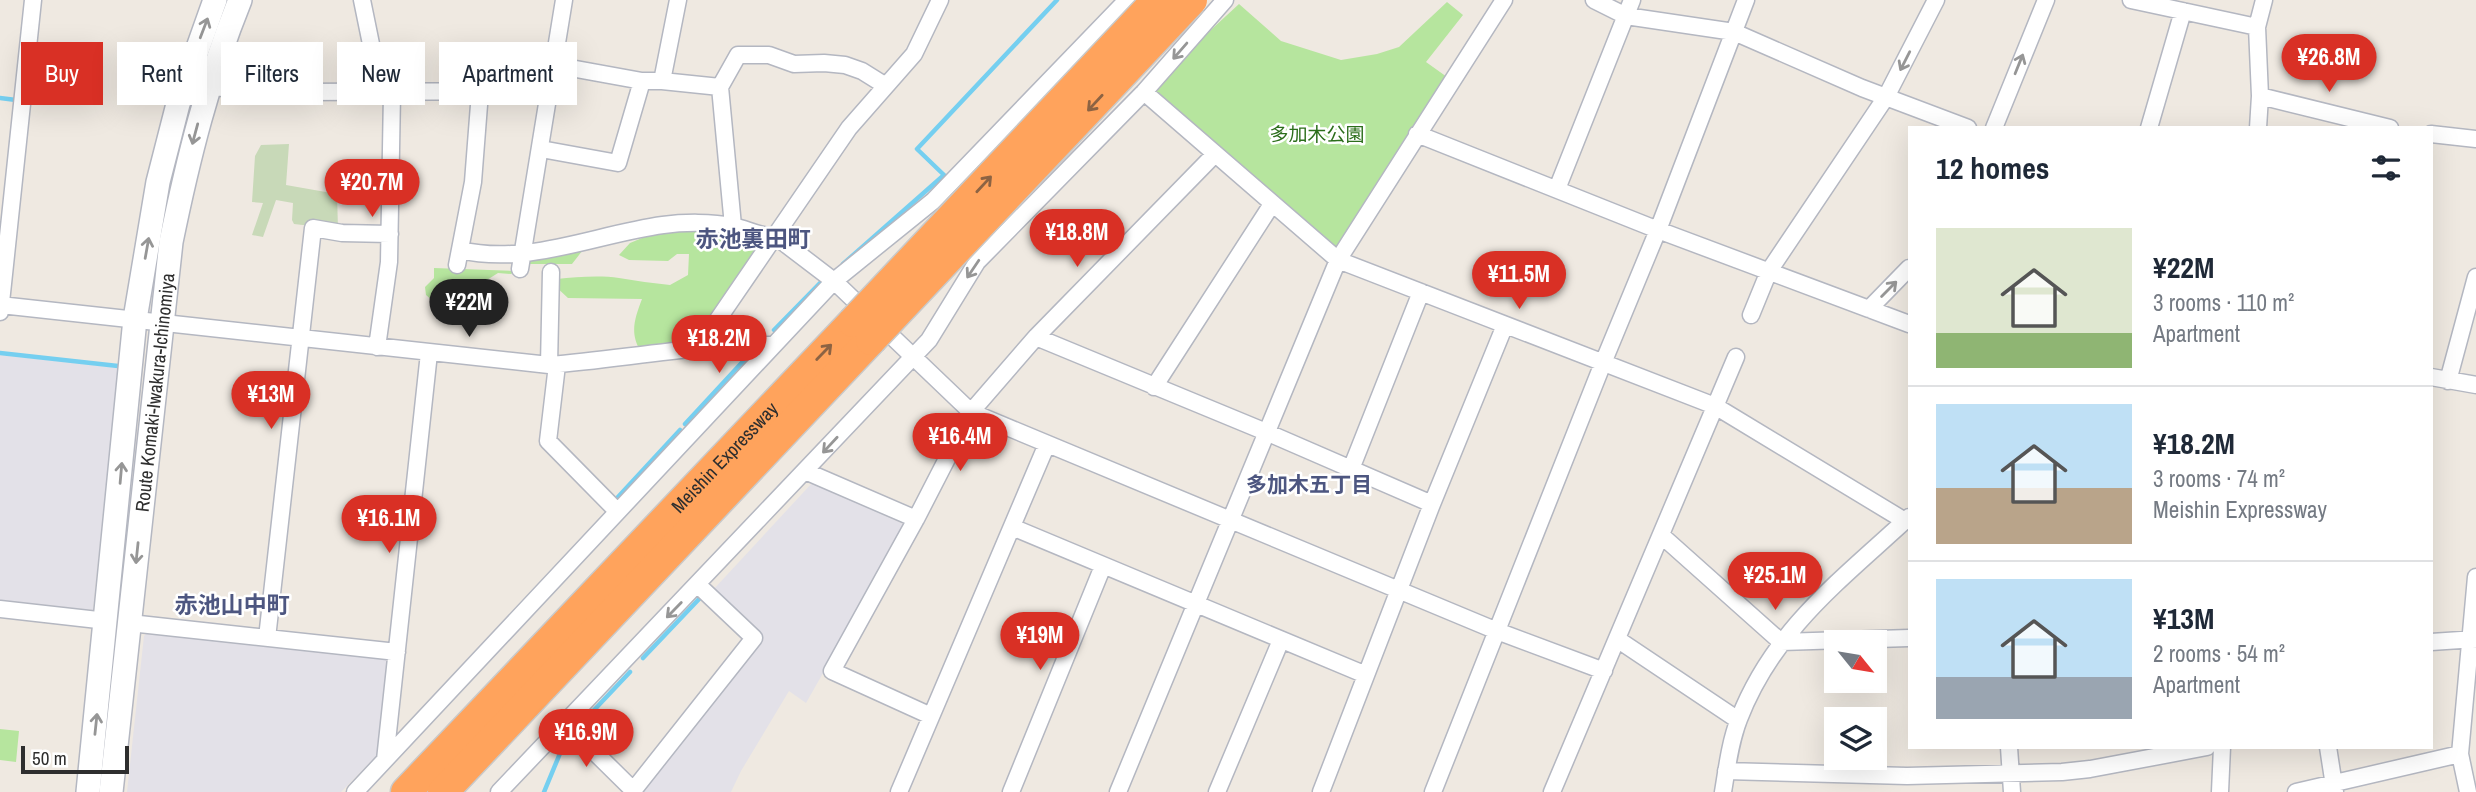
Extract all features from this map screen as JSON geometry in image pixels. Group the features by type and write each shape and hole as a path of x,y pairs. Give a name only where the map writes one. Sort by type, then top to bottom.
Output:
{"highway":[{"name":"Meishin Expressway","path":"443,792 770,447 862,331 1157,0"},
{"name":"Meishin Expressway","path":"406,792 730,450 862,331 1192,0"},
{"path":"460,792 765,468 770,447"},
{"path":"392,792 707,457 730,450"}],"main road":[{"name":"Route Komaki-Iwakura-Ichinomiya","path":"111,792 135,319 158,182 178,104 215,0"},
{"name":"Route Komaki-Iwakura-Ichinomiya","path":"88,792 118,622 162,323 171,242 187,163 208,87 240,0"}],"street":[{"path":"33,0 0,307 135,319 553,365 699,347 773,345"},
{"path":"362,0 373,42"},
{"path":"558,42 564,0"},
{"path":"662,80 678,0"},
{"path":"699,347 849,128 914,54 940,0"},
{"path":"355,792 834,281 933,201 1127,0"},
{"path":"499,792 929,340 977,262 1144,92 1225,0"},
{"path":"1118,792 1338,260 1504,0"},
{"path":"1594,0 1734,32 1886,97 1963,126"},
{"path":"1433,792 1602,363 1658,230 1746,0"},
{"path":"1751,315 1769,271 1886,97 1936,0"},
{"path":"1995,126 2046,0"},
{"path":"2131,0 2257,27"},
{"path":"2258,126 2260,96 2257,27 2264,0"},
{"path":"1557,189 1629,8"},
{"path":"2150,126 2183,11"},
{"path":"733,226 720,86 738,55 769,55 794,64 845,65 862,71 886,86"},
{"path":"577,69 642,81 662,80 720,86"},
{"path":"541,149 618,163 642,81"},
{"path":"208,87 337,92"},
{"path":"1144,92 1338,260 1715,406 1908,520 1849,569 1781,642 1760,675 1738,720 1723,792"},
{"path":"2260,96 2382,126"},
{"path":"377,347 389,262 387,105"},
{"path":"479,105 473,182 458,257 477,254 522,261 663,225 733,226 764,237 775,236 834,281 971,412 1497,631 1604,671"},
{"path":"522,261 546,105"},
{"path":"1416,134 1658,230 1908,324"},
{"path":"2433,136 2476,139"},
{"path":"931,716 832,671 916,519 971,412 1036,337 1215,154"},
{"path":"1154,387 1272,204"},
{"path":"267,638 313,228 342,233 390,234"},
{"path":"1869,309 1908,269"},
{"path":"551,272 553,365 548,441 617,511"},
{"path":"2448,381 2476,276"},
{"path":"1351,469 1420,292"},
{"path":"1321,792 1504,326"},
{"path":"1036,337 1432,504"},
{"path":"385,760 429,353"},
{"path":"1552,792 1736,356"},
{"path":"2433,377 2476,385"},
{"path":"899,792 1047,444"},
{"path":"805,471 916,519"},
{"path":"1012,527 1366,675"},
{"path":"1661,535 1781,642 1908,638"},
{"path":"1011,792 1103,566"},
{"path":"2468,792 2460,754 2473,639 2476,577"},
{"path":"565,723 633,791 754,638 698,585"},
{"path":"0,609 397,652"},
{"path":"1617,639 1738,720"},
{"path":"2433,642 2473,639"},
{"path":"1217,792 1281,640"},
{"path":"2009,749 2012,792"},
{"path":"1726,771 1906,784 2012,772 2090,769 2196,749"},
{"path":"2220,792 2222,749"},
{"path":"2328,749 2333,788"},
{"path":"2296,792 2333,788 2460,754"}],"shaded area":[{"path":"0,355 118,368 93,610 0,600"},
{"path":"813,482 903,524 904,531 806,703 789,691 731,792 641,792 762,637 712,591"},
{"path":"149,631 383,655 389,663 379,753 341,792 127,792 144,636"}],"green space":[{"name":"多加木公園","path":"1447,2 1463,15 1426,62 1447,77 1335,253 1149,87 1239,4 1281,41 1341,60 1399,47"},
{"path":"289,144 286,185 337,194 338,229 294,224 293,203 276,200 263,237 252,235 263,203 252,202 255,156 261,145"},
{"path":"664,229 709,231 718,237 744,236 759,242 762,247 695,341 641,352 634,332 642,299 568,298 554,285 557,279 596,276 670,285 688,275 689,254 677,254 668,261 629,260 619,255 630,243"},
{"path":"586,246 572,264 527,264 529,258"},
{"path":"434,268 516,271 511,274 498,273 471,290 459,287 444,307 440,307 426,295 425,287 434,278"},
{"path":"0,729 19,731 16,762 0,760"}],"waterway":[{"path":"843,264 944,175 917,149 1057,0"},
{"path":"0,98 16,100"},
{"path":"774,330 823,280"},
{"path":"0,353 118,366"},
{"path":"685,424 748,356"},
{"path":"618,497 680,430"},
{"path":"643,658 700,598"},
{"path":"578,727 630,672"},
{"path":"544,792 566,739"}],"district":[{"name":"赤池裏田町","path":"753,238"},
{"name":"多加木五丁目","path":"1309,484"},
{"name":"赤池山中町","path":"232,604"}]}
